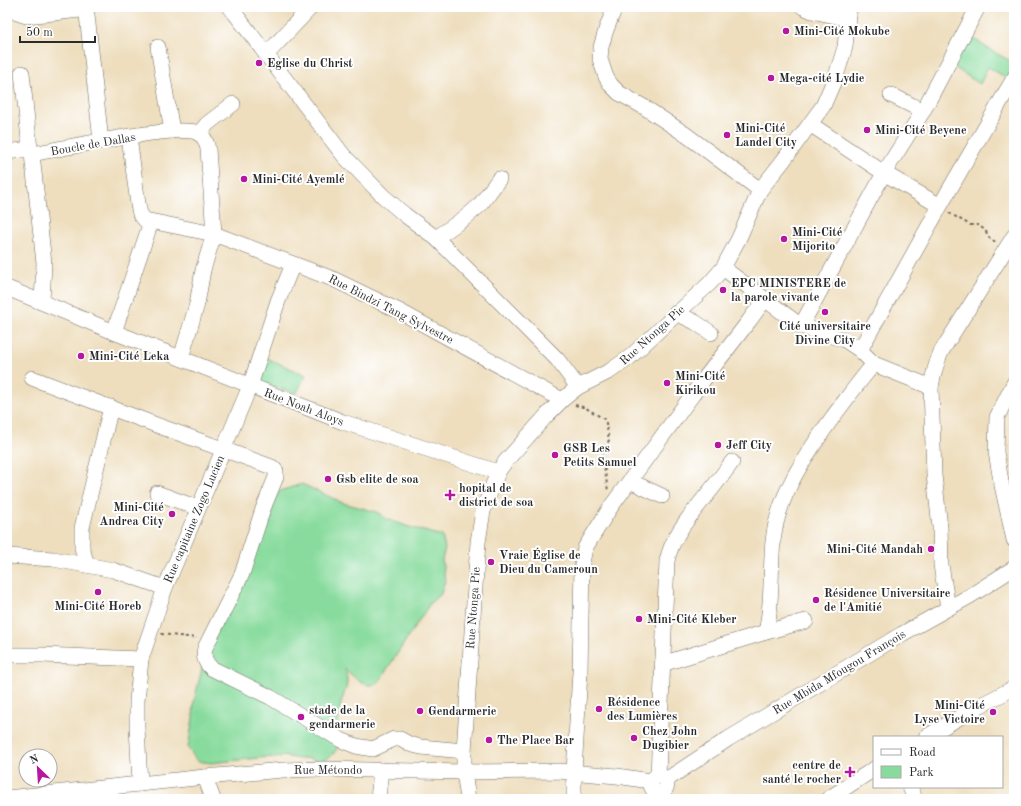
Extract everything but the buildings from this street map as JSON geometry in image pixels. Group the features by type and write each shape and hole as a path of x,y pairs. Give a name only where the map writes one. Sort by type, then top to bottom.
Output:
{"street":[{"path":"12,7 17,13 26,16 80,10 85,12 87,15 101,141"},
{"path":"230,7 344,156 383,196 405,215 436,238 557,359 578,387"},
{"path":"266,55 311,7"},
{"path":"615,7 601,47 600,59 606,77 611,84 619,93 644,107 685,134 760,190"},
{"path":"803,7 812,11 849,13"},
{"path":"800,326 884,173 923,111 978,7"},
{"name":"Rue Ntonga Pie","path":"468,799 464,772 464,751 478,542 483,511 498,472 504,462 562,400 578,387 618,366 630,357 710,283 723,268 739,238 760,190 823,106 836,76 844,47 849,13"},
{"path":"158,47 172,131"},
{"path":"22,73 44,263 42,302"},
{"path":"860,350 940,206 1014,78"},
{"path":"891,95 923,111"},
{"path":"181,358 197,304 203,270 214,234 208,149 205,140 199,134 207,124 233,104"},
{"path":"810,124 884,173 940,206"},
{"name":"Boucle de Dallas","path":"7,152 31,152 172,131 189,131 199,134"},
{"path":"114,332 151,222 145,220 140,214 129,137"},
{"path":"436,238 466,217 480,205 499,179"},
{"name":"Rue Bindzi Tang Sylvestre","path":"151,222 214,234 333,279 400,312 562,400"},
{"path":"948,608 941,565 939,514 935,481 931,387 936,365 941,352 1010,243"},
{"name":"Rue capitaine Zogo Lucien","path":"140,784 137,700 141,659 165,588 250,386 278,301 293,264"},
{"path":"723,268 800,326 845,340 860,350 874,364 931,387"},
{"name":"Rue Noah Aloys","path":"7,288 342,422 498,472"},
{"path":"574,799 574,772 580,672 582,562 585,548 610,508 701,383 765,299"},
{"path":"676,313 695,322 710,333"},
{"path":"766,632 769,614 773,540 779,513 785,496 799,468 813,445 874,364"},
{"path":"32,378 272,467 276,471 276,477 263,508 242,574 205,648 203,656 206,663 211,668 270,697 341,740 356,746 373,749 394,739 400,739 409,744 421,747 464,751"},
{"path":"1014,383 997,417 996,452 1014,540"},
{"path":"87,565 82,548 82,528 111,407"},
{"path":"659,786 662,664 667,561 669,551 674,538 732,462"},
{"path":"630,481 662,496"},
{"path":"157,493 198,508"},
{"path":"7,556 53,559 113,570 165,588"},
{"name":"Rue Mbida Mfougou François","path":"659,786 728,739 1014,568"},
{"path":"662,664 806,621"},
{"path":"7,655 141,659"},
{"path":"928,736 977,707 1014,688"},
{"name":"Rue Métondo","path":"7,798 205,777 283,770 322,769 464,772 574,772 659,786"},
{"path":"378,799 381,770"},
{"path":"832,798 873,770"},
{"path":"205,777 213,799"},
{"path":"910,788 914,799"}],"path":[{"path":"940,206 970,225 978,225 985,230 990,238 1010,243"},
{"path":"562,400 572,405 586,408 604,419 606,423 609,440 604,450 603,459 610,508"},
{"path":"149,633 210,639"}],"green space":[{"path":"967,34 990,50 1014,63 1014,78 1012,81 988,67 980,84 949,64"},
{"path":"266,358 306,375 296,394 261,382"},
{"path":"302,484 343,503 377,512 387,519 442,536 445,548 442,560 445,581 441,594 431,602 378,683 373,685 364,684 345,669 347,675 347,686 340,709 337,749 325,760 317,761 308,758 300,759 283,756 275,758 268,757 211,763 197,761 188,748 194,701 205,657 273,500 280,491"}],"place":[{"name":"Mini-Cité Mokube","path":"786,31"},
{"name":"Eglise du Christ","path":"259,63"},
{"name":"Mega-cité Lydie","path":"771,78"},
{"name":"Mini-Cité Beyene","path":"867,130"},
{"name":"Mini-Cité Landel City","path":"727,135"},
{"name":"Mini-Cité Ayemlé","path":"244,179"},
{"name":"Mini-Cité Mijorito","path":"784,239"},
{"name":"EPC MINISTERE de la parole vivante","path":"723,290"},
{"name":"Cité universitaire Divine City","path":"825,312"},
{"name":"Mini-Cité Leka","path":"81,356"},
{"name":"Mini-Cité Kirikou","path":"667,383"},
{"name":"Jeff City","path":"718,445"},
{"name":"GSB Les Petits Samuel","path":"555,455"},
{"name":"Gsb elite de soa","path":"328,479"},
{"name":"hopital de district de soa","path":"450,495"},
{"name":"Mini-Cité Andrea City","path":"172,514"},
{"name":"Mini-Cité Mandah","path":"931,549"},
{"name":"Vraie Église de Dieu du Cameroun","path":"491,562"},
{"name":"Mini-Cité Horeb","path":"98,592"},
{"name":"Résidence Universitaire de l'Amitié","path":"816,600"},
{"name":"Mini-Cité Kleber","path":"639,619"},
{"name":"Résidence des Lumières","path":"599,709"},
{"name":"Gendarmerie","path":"420,711"},
{"name":"Mini-Cité Lyse Victoire","path":"993,712"},
{"name":"stade de la gendarmerie","path":"301,717"},
{"name":"Chez John Dugibier","path":"634,738"},
{"name":"The Place Bar","path":"489,740"},
{"name":"centre de santé le rocher","path":"850,772"}]}
